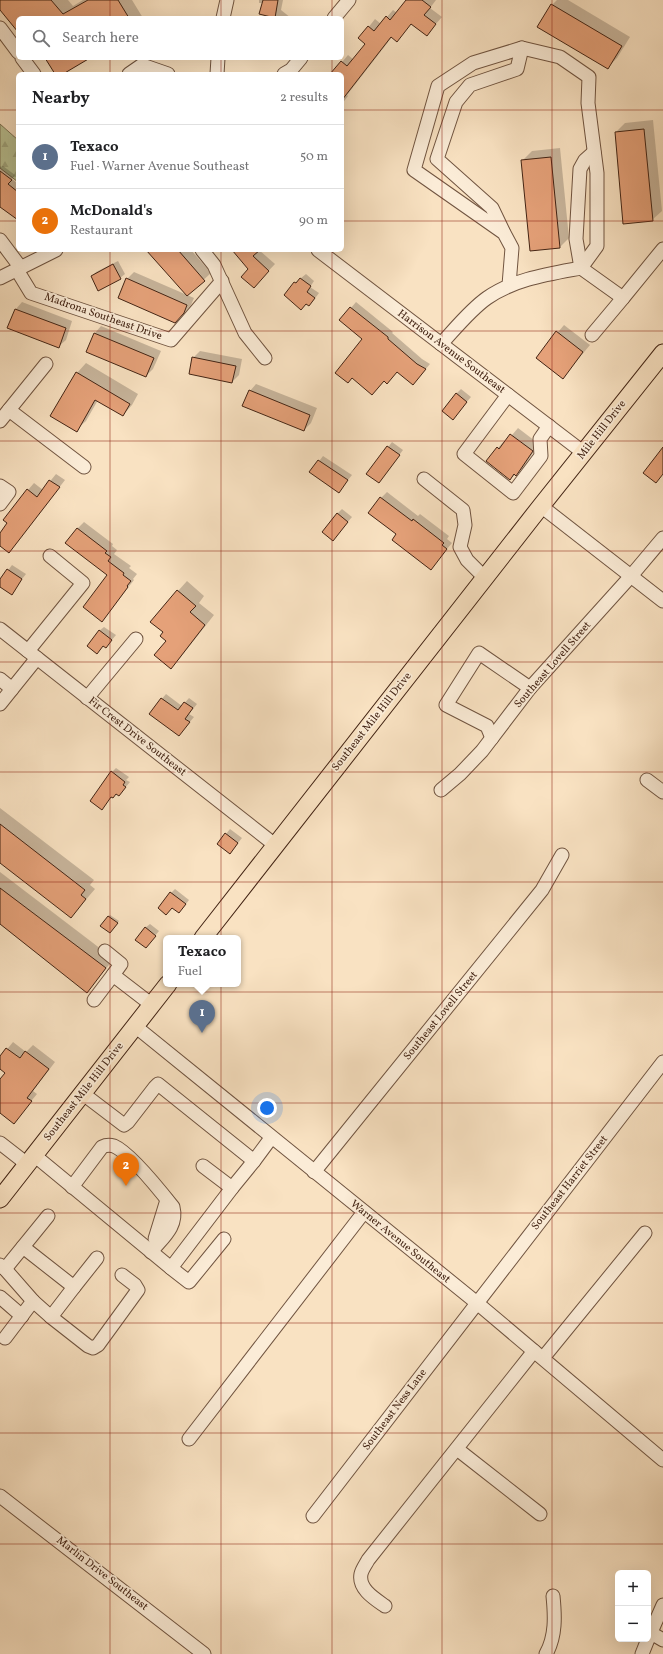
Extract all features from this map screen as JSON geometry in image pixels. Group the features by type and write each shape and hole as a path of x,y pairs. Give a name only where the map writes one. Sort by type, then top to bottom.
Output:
{"main road":[{"name":"Mile Hill Drive","path":"541,506 663,353"},
{"name":"Southeast Mile Hill Drive","path":"205,935 541,506"},
{"name":"Southeast Mile Hill Drive","path":"0,1199 166,987"}],"street":[{"path":"223,16 226,0"},
{"path":"336,16 349,0"},
{"path":"0,28 16,49"},
{"path":"509,285 512,248 492,208 437,159 456,102 470,85 517,69 522,48"},
{"path":"441,344 486,298 509,285 547,274 581,268 597,246 597,173 588,103 589,77 560,57 522,48 472,62 438,86 414,170 504,233"},
{"path":"24,60 32,72"},
{"path":"217,72 218,60"},
{"path":"288,72 292,70 300,60"},
{"path":"131,72 142,65 162,72"},
{"path":"594,152 585,160 580,169 576,238 581,268 623,298"},
{"path":"0,240 19,269"},
{"path":"592,335 663,249"},
{"path":"0,278 52,252"},
{"path":"204,252 214,265 245,333 265,358"},
{"name":"Harrison Avenue Southeast","path":"321,252 584,453"},
{"name":"Madrona Southeast Drive","path":"19,269 31,293 171,340 222,281"},
{"path":"0,421 46,364"},
{"path":"508,395 464,454 513,493 541,456 540,439 549,426"},
{"path":"9,410 84,467"},
{"path":"424,479 463,510 465,525 460,547 467,560 485,578"},
{"path":"0,486 9,492 0,504"},
{"path":"541,506 663,601"},
{"name":"Southeast Lovell Street","path":"441,790 460,774 492,738 530,688 631,576 663,538"},
{"path":"0,704 12,689 32,654 83,583 50,556"},
{"name":"Fir Crest Drive Southeast","path":"0,629 275,845"},
{"path":"87,698 136,639"},
{"path":"492,738 486,726 446,705 479,653 530,688"},
{"path":"0,680 12,689"},
{"path":"647,780 663,792"},
{"name":"Southeast Lovell Street","path":"314,1172 542,890 562,855"},
{"path":"94,1000 121,964 105,951"},
{"path":"113,975 152,1005"},
{"name":"Warner Avenue Southeast","path":"135,1026 271,1138 477,1303 663,1460"},
{"name":"Southeast Harriet Street","path":"477,1303 663,1062"},
{"path":"82,1093 124,1124 128,1122 158,1084 254,1161"},
{"path":"171,1268 271,1138"},
{"path":"0,1143 31,1160 72,1187 154,1247 171,1268 189,1282 224,1239"},
{"path":"72,1187 102,1147 106,1145 112,1146 126,1154 173,1207 175,1215 173,1225 154,1247"},
{"path":"203,1166 232,1188"},
{"path":"189,1439 364,1212"},
{"path":"48,1216 23,1247 3,1267 33,1301 51,1317 92,1348 98,1345 138,1290 135,1285 122,1275"},
{"path":"385,1606 368,1594 361,1582 361,1574 368,1560 457,1448 645,1234"},
{"path":"23,1247 74,1287"},
{"path":"51,1317 97,1258"},
{"path":"0,1297 22,1316"},
{"path":"5,1338 33,1301"},
{"name":"Southeast Ness Lane","path":"313,1516 477,1303"},
{"path":"457,1448 540,1514"},
{"name":"Marlin Drive Southeast","path":"0,1496 204,1654"},
{"path":"546,1654 553,1634 555,1616 552,1596"},
{"path":"651,1632 663,1605"},
{"path":"651,1637 663,1640"},
{"path":"642,1654 647,1642"}],"green space":[{"path":"0,124 16,138 16,180 0,168"}],"building":[{"path":"0,0 51,0 63,14 88,0 118,0 128,16 16,16 16,30 0,10"},
{"path":"263,0 278,0 275,16 259,14"},
{"path":"406,0 422,0 431,7 424,15 436,24 427,36 411,24 397,42 391,37 344,97 344,72 332,72 341,61 347,66 365,44 358,38 368,26 374,31 386,16 390,20"},
{"path":"551,4 622,46 608,69 537,27"},
{"path":"46,60 87,60 66,72 54,72"},
{"path":"644,129 653,221 623,224 615,132"},
{"path":"551,157 560,248 530,251 521,160"},
{"path":"0,171 12,180 8,184 16,190 16,219 0,207"},
{"path":"148,252 180,252 205,281 187,296"},
{"path":"234,252 258,252 253,256 269,271 254,288 241,277 248,269"},
{"path":"113,264 121,279 98,291 91,276"},
{"path":"126,278 187,305 184,313 175,323 118,298"},
{"path":"300,278 311,286 307,292 315,298 309,306 306,304 301,310 284,295 294,282 296,283"},
{"path":"350,307 388,337 388,339 417,364 426,369 413,385 397,372 387,384 384,381 372,395 352,378 348,383 335,373 362,339 339,320"},
{"path":"15,309 66,328 59,348 7,328"},
{"path":"556,331 583,352 563,379 536,358"},
{"path":"94,333 154,358 146,377 86,352"},
{"path":"192,357 236,366 232,383 189,374"},
{"path":"76,372 130,404 123,416 95,400 77,432 50,416"},
{"path":"249,390 310,415 304,431 242,406"},
{"path":"456,393 467,402 453,420 442,411"},
{"path":"510,434 533,451 516,476 514,474 510,480 486,461 497,447 499,449"},
{"path":"387,446 400,455 379,483 366,474"},
{"path":"663,447 663,474 656,483 643,473"},
{"path":"318,460 348,480 339,493 309,472"},
{"path":"49,480 60,487 9,553 0,546 0,533 7,523 3,520 27,489 37,497"},
{"path":"380,497 412,521 413,519 444,543 442,545 447,549 431,570 392,540 396,534 368,513"},
{"path":"337,513 348,522 333,541 322,532"},
{"path":"77,528 107,551 105,553 111,557 108,561 124,573 123,575 131,581 102,622 83,607 107,575 65,543"},
{"path":"7,569 22,579 12,595 0,587 0,579"},
{"path":"177,590 196,606 190,612 205,625 171,669 154,655 166,641 160,636 163,632 150,622"},
{"path":"99,630 112,640 106,648 103,646 97,654 87,646"},
{"path":"161,698 178,710 184,702 193,708 185,719 190,722 179,736 149,714"},
{"path":"111,771 125,782 123,785 126,787 119,796 116,794 113,798 111,797 102,810 90,801"},
{"path":"0,824 85,890 81,895 86,899 71,918 0,863"},
{"path":"225,833 238,843 230,854 217,844"},
{"path":"0,888 106,968 87,993 0,924"},
{"path":"170,892 186,904 179,913 172,908 166,915 158,908"},
{"path":"108,916 118,923 110,933 100,926"},
{"path":"145,927 156,936 146,948 135,940"},
{"path":"6,1048 20,1058 25,1051 49,1069 27,1098 32,1101 14,1124 0,1113 0,1079 5,1073 0,1069 0,1056"}],"place":[{"name":"Texaco","path":"202,1033"},
{"name":"McDonald's","path":"126,1186"}]}
